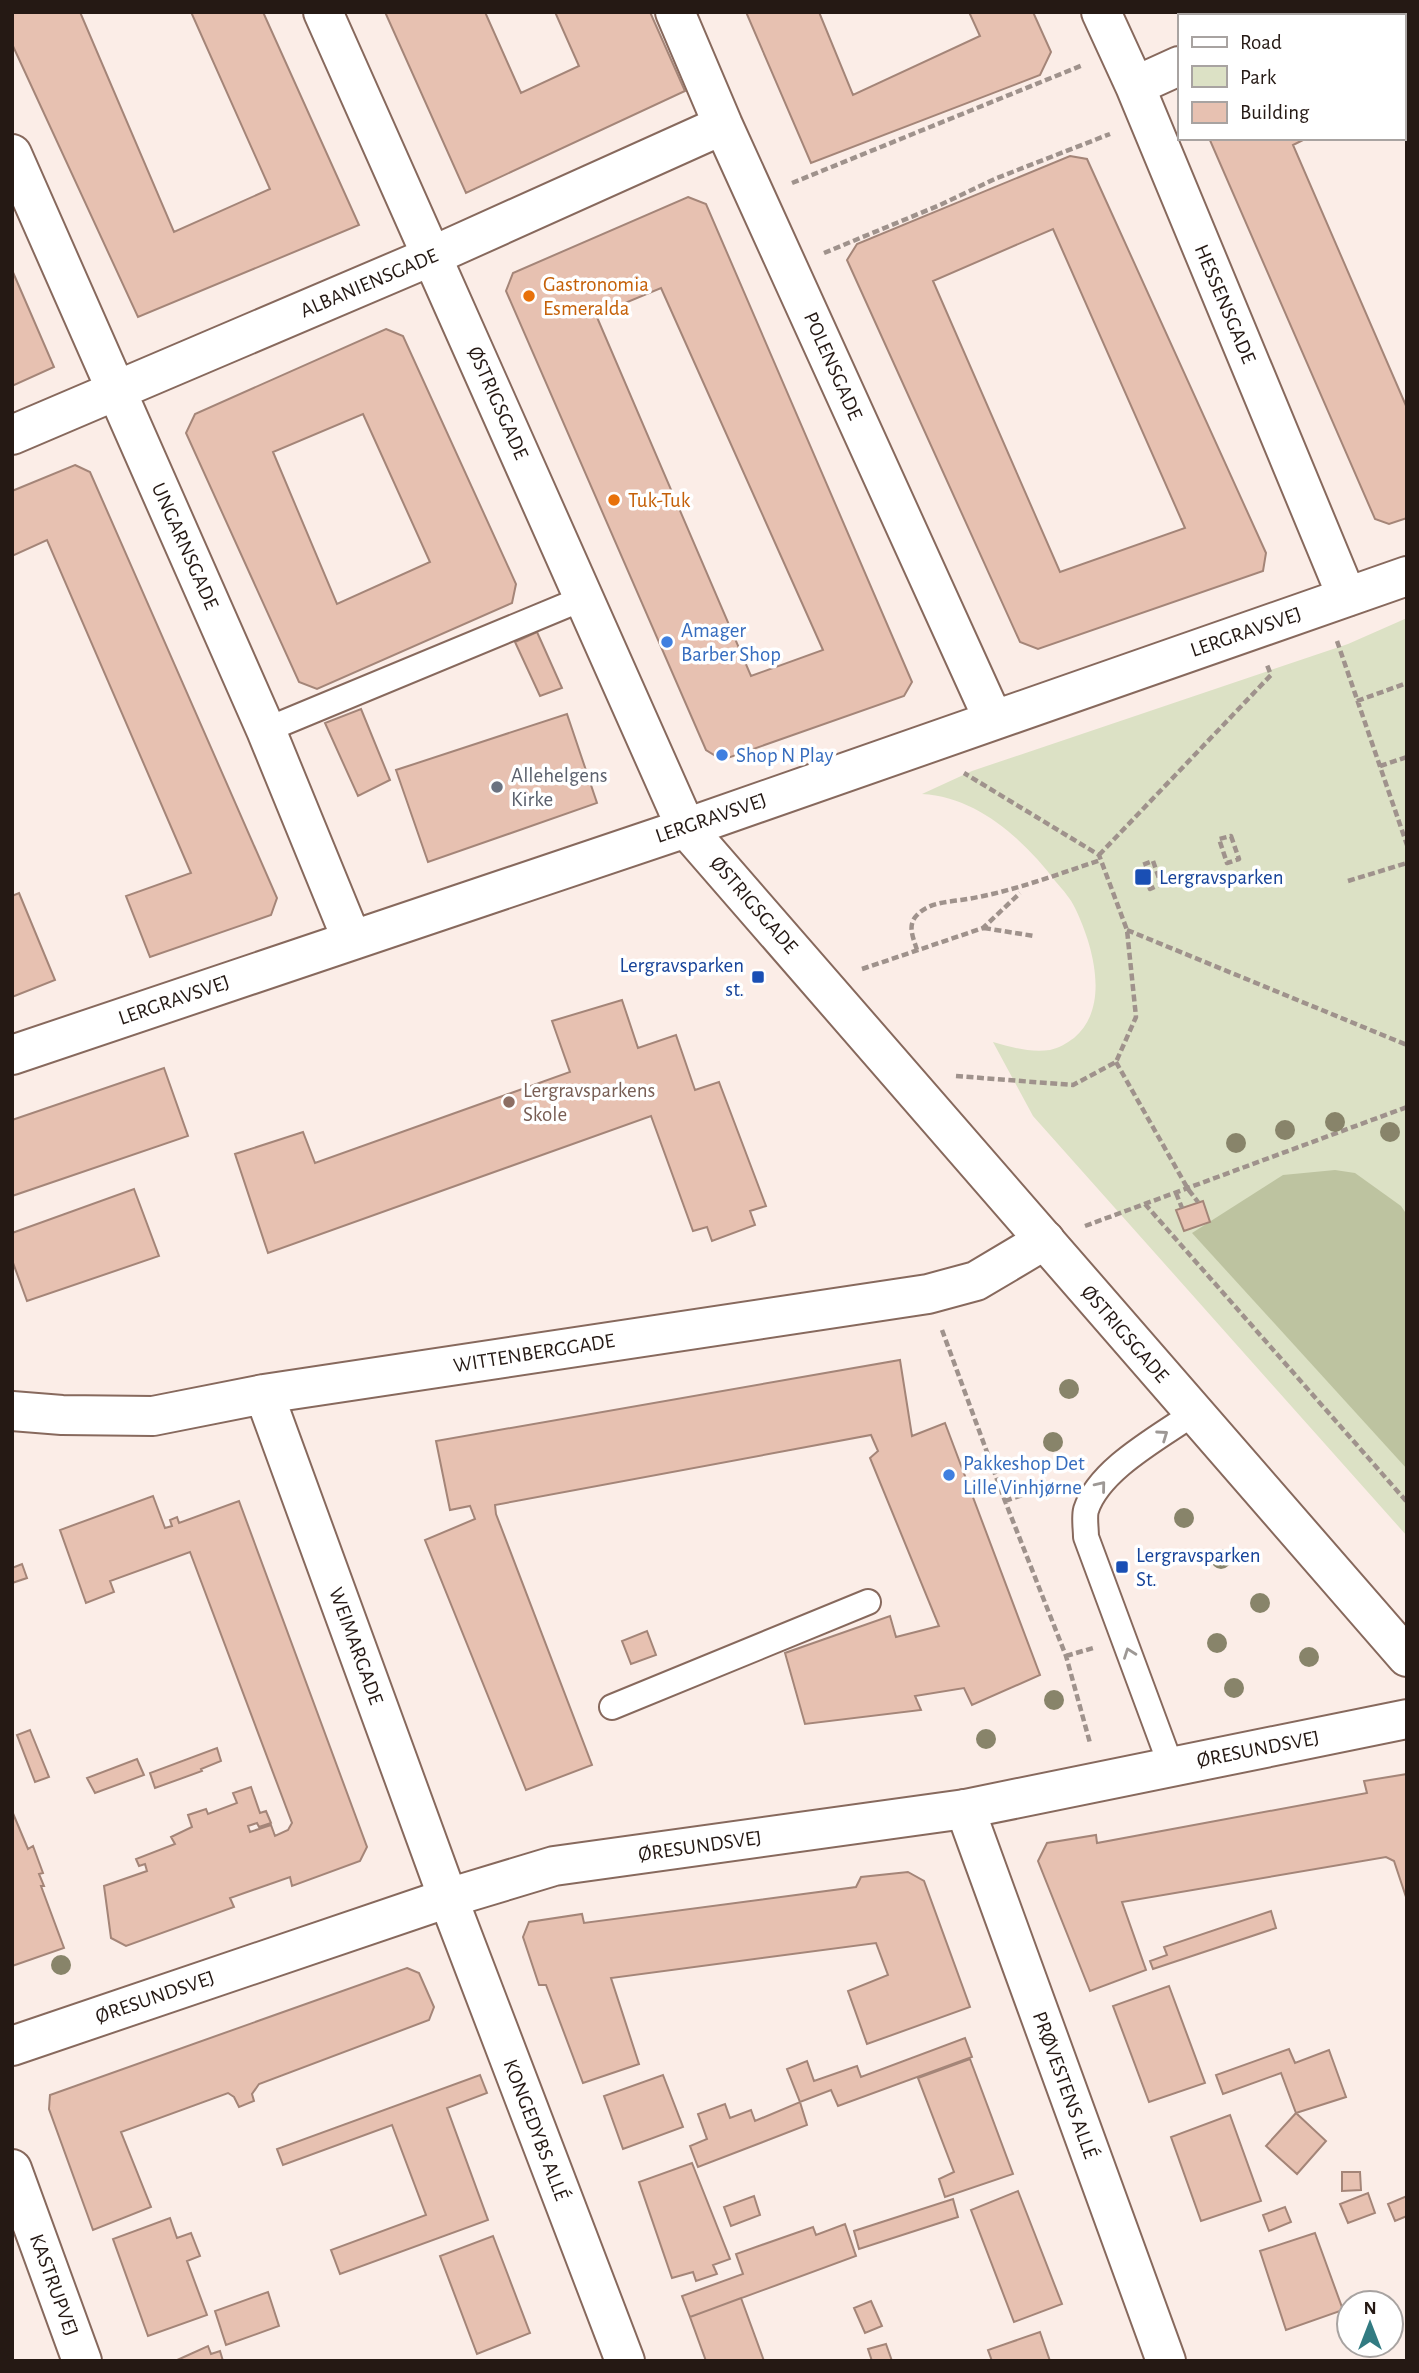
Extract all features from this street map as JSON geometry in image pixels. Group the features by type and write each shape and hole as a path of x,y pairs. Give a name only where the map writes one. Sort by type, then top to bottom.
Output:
{"street":[{"name":"ØSTRIGSGADE","path":"323,12 686,828 1407,1657"},
{"name":"POLENSGADE","path":"675,12 723,125 993,719"},
{"name":"HESSENSGADE","path":"1101,12 1142,103 1347,597"},
{"path":"1142,103 1178,67"},
{"name":"ALBANIENSGADE","path":"12,435 432,256 723,125"},
{"name":"UNGARNSGADE","path":"12,154 266,730 352,940"},
{"name":"LERGRAVSVEJ","path":"12,1055 686,828 1407,576"},
{"name":"WITTENBERGGADE","path":"12,1411 62,1415 153,1416 264,1394 928,1294 976,1281 1045,1240"},
{"name":"WEIMARGADE","path":"264,1394 448,1898"},
{"name":"ØRESUNDSVEJ","path":"12,2046 448,1898 554,1866 965,1809 1407,1719"},
{"name":"PRØVESTENS ALLÉ","path":"965,1809 1166,2361"},
{"name":"KONGEDYBS ALLÉ","path":"448,1898 625,2361"},
{"name":"KASTRUPVEJ","path":"12,2169 82,2361"}],"lane":[{"path":"266,730 584,598"},
{"path":"1171,1766 1086,1537 1086,1511 1097,1489 1118,1467 1194,1413"},
{"path":"612,1707 868,1602"}],"path":[{"path":"756,197 1119,51"},
{"path":"788,268 940,205 1142,103"},
{"path":"1335,636 1407,845"},
{"path":"917,950 910,928 914,917 923,909 986,896 1100,858 1271,675 1267,664"},
{"path":"1357,701 1407,683"},
{"path":"899,1073 1073,1085 1116,1062 1136,1017 1128,930 1100,858 960,770 946,735"},
{"path":"1380,766 1407,757"},
{"path":"1231,836 1239,859 1227,863 1219,839 1231,836"},
{"path":"1153,861 1161,884 1150,889 1142,865 1153,861"},
{"path":"1348,881 1407,863"},
{"path":"821,984 983,928 1020,893"},
{"path":"983,928 1034,936"},
{"path":"1128,930 1407,1045"},
{"path":"1116,1062 1198,1202"},
{"path":"1045,1240 1407,1107"},
{"path":"1176,1193 1182,1208"},
{"path":"1146,1204 1407,1502"},
{"path":"928,1294 1066,1656 1101,1781"},
{"path":"1005,1501 1054,1484 1091,1501"},
{"path":"1066,1656 1086,1651"}],"green space":[{"name":"Lergravsparken","path":"1407,618 1407,1536 1033,1116 993,1042 1043,1051 1057,1048 1074,1038 1085,1025 1092,1010 1095,993 1095,975 1088,940 1069,898 1014,836 981,812 962,803 922,794 972,771 1348,644"},
{"path":"1335,1170 1355,1173 1401,1206 1407,1215 1407,1469 1192,1233 1283,1175"}],"building":[{"path":"12,12 80,12 174,232 270,189 191,12 263,12 359,225 138,317 12,44"},
{"path":"385,12 485,12 521,93 579,66 555,12 650,12 685,91 466,193"},
{"path":"746,12 819,12 853,95 980,36 969,12 1033,12 1051,52 1040,75 811,163"},
{"path":"1407,12 1405,94 1405,14 1391,14"},
{"path":"1210,140 1303,140 1293,145 1407,408 1407,518 1389,524 1375,519"},
{"path":"1070,156 1087,159 1266,553 1263,571 1038,649 1020,642 847,260 857,244","holes":["1053,229 1185,528 1060,572 933,281"]},
{"path":"688,197 706,204 912,682 904,696 722,760 706,750 506,291 513,273","holes":["661,288 823,650 751,676 596,315"]},
{"path":"12,270 54,367 12,386"},
{"path":"386,329 403,336 516,584 512,603 317,689 299,682 186,433 195,414","holes":["363,414 430,562 337,604 273,452"]},
{"path":"75,465 90,472 277,898 271,915 150,957 126,896 191,873 47,540 12,556 12,491"},
{"path":"537,632 562,688 540,696 515,642"},
{"path":"361,709 390,780 358,796 325,723"},
{"name":"Allehelgens Kirke","path":"567,714 597,803 428,862 396,770"},
{"path":"19,893 55,980 12,997 12,896"},
{"path":"622,1000 638,1048 676,1035 695,1090 719,1082 766,1206 750,1211 755,1225 712,1241 707,1227 693,1231 651,1116 268,1253 235,1154 303,1132 315,1163 570,1072 552,1021"},
{"path":"164,1068 188,1136 12,1196 12,1120"},
{"path":"134,1189 159,1256 27,1301 12,1260 12,1233"},
{"path":"1203,1201 1210,1222 1184,1231 1176,1210"},
{"path":"900,1360 912,1436 945,1423 1040,1675 972,1705 964,1688 915,1696 921,1710 805,1724 785,1653 890,1616 896,1637 939,1626 870,1458 878,1451 871,1435 495,1505 496,1514 592,1765 526,1790 425,1540 475,1519 470,1506 450,1510 436,1441"},
{"path":"153,1496 165,1528 172,1526 170,1520 177,1517 179,1523 239,1501 367,1847 360,1861 292,1886 290,1877 230,1898 234,1907 126,1946 111,1938 104,1886 147,1871 145,1864 139,1866 136,1859 175,1844 171,1837 192,1827 188,1815 206,1809 208,1814 237,1803 233,1793 251,1787 260,1813 266,1811 271,1823 259,1827 257,1823 248,1826 250,1832 271,1825 275,1836 288,1830 292,1823 190,1552 110,1581 114,1592 86,1603 60,1530"},
{"path":"22,1564 27,1578 12,1583 12,1568"},
{"path":"647,1631 656,1655 631,1664 622,1641"},
{"path":"30,1730 49,1777 35,1782 17,1735"},
{"path":"217,1748 221,1761 155,1788 150,1773"},
{"path":"137,1759 144,1775 95,1793 87,1778"},
{"path":"1407,1774 1407,1900 1394,1861 1386,1857 1122,1902 1146,1970 1090,1991 1038,1861 1047,1843 1096,1835 1097,1843 1367,1793 1364,1781"},
{"path":"12,1811 28,1849 33,1846 43,1873 39,1874 44,1886 41,1886 64,1948 12,1966"},
{"path":"908,1872 924,1881 970,2007 867,2044 848,1991 888,1975 876,1943 611,1978 639,2064 583,2083 546,1985 539,1985 523,1937 529,1922 582,1914 584,1923 856,1887 861,1877"},
{"path":"1271,1911 1276,1928 1153,1969 1150,1961 1167,1955 1164,1947"},
{"path":"407,1968 419,1973 434,2007 429,2020 259,2084 252,2094 254,2101 239,2107 234,2097 228,2093 121,2132 151,2207 93,2230 49,2109 50,2095"},
{"path":"1169,1986 1205,2083 1149,2102 1113,2006"},
{"path":"965,2038 972,2057 838,2106 831,2090 800,2102 787,2069 807,2061 814,2081 857,2066 861,2077"},
{"path":"1289,2049 1295,2063 1329,2050 1346,2097 1296,2113 1281,2073 1223,2094 1216,2075"},
{"path":"970,2059 1013,2174 945,2197 939,2179 954,2172 918,2078"},
{"path":"480,2075 487,2093 447,2108 488,2220 340,2274 331,2250 426,2215 392,2125 283,2165 277,2149"},
{"path":"663,2075 683,2127 623,2149 604,2096"},
{"path":"800,2102 807,2125 698,2167 690,2146 707,2139 698,2114 725,2104 730,2118 751,2110 755,2121"},
{"path":"1296,2113 1326,2141 1297,2174 1266,2146"},
{"path":"1230,2115 1261,2201 1201,2221 1171,2137"},
{"path":"692,2163 730,2259 713,2265 717,2274 696,2281 693,2272 672,2278 639,2182"},
{"path":"1342,2172 1360,2172 1361,2190 1342,2191"},
{"path":"1018,2191 1062,2304 1014,2322 971,2210"},
{"path":"1368,2193 1375,2213 1348,2223 1340,2204"},
{"path":"754,2196 760,2215 731,2226 724,2207"},
{"path":"1407,2196 1407,2216 1395,2221 1388,2204"},
{"path":"953,2199 958,2217 859,2249 854,2231"},
{"path":"1285,2207 1291,2222 1269,2231 1263,2215"},
{"path":"170,2218 177,2238 191,2233 200,2256 187,2261 207,2315 148,2336 113,2239"},
{"path":"845,2224 856,2256 690,2317 682,2296 743,2274 736,2254 813,2227 816,2235"},
{"path":"1315,2233 1335,2289 1335,2313 1286,2330 1260,2251"},
{"path":"493,2236 530,2333 477,2354 440,2256"},
{"path":"268,2292 279,2326 226,2345 215,2311"},
{"path":"741,2298 764,2361 706,2361 690,2317"},
{"path":"871,2301 882,2326 865,2333 854,2308"},
{"path":"1040,2332 1050,2361 992,2361 988,2350"},
{"path":"886,2344 892,2361 872,2361 868,2349"},
{"path":"208,2346 211,2354 220,2351 223,2361 175,2361"}],"place":[{"name":"Gastronomia Esmeralda","path":"529,296"},
{"name":"Tuk-Tuk","path":"614,500"},
{"name":"Amager Barber Shop","path":"667,642"},
{"name":"Shop N Play","path":"722,755"},
{"name":"Allehelgens Kirke","path":"497,787"},
{"name":"Lergravsparken","path":"1143,877"},
{"name":"Lergravsparken st.","path":"758,977"},
{"name":"Lergravsparkens Skole","path":"509,1102"},
{"name":"Pakkeshop Det Lille Vinhjørne","path":"949,1475"},
{"name":"Lergravsparken St.","path":"1122,1567"}]}
